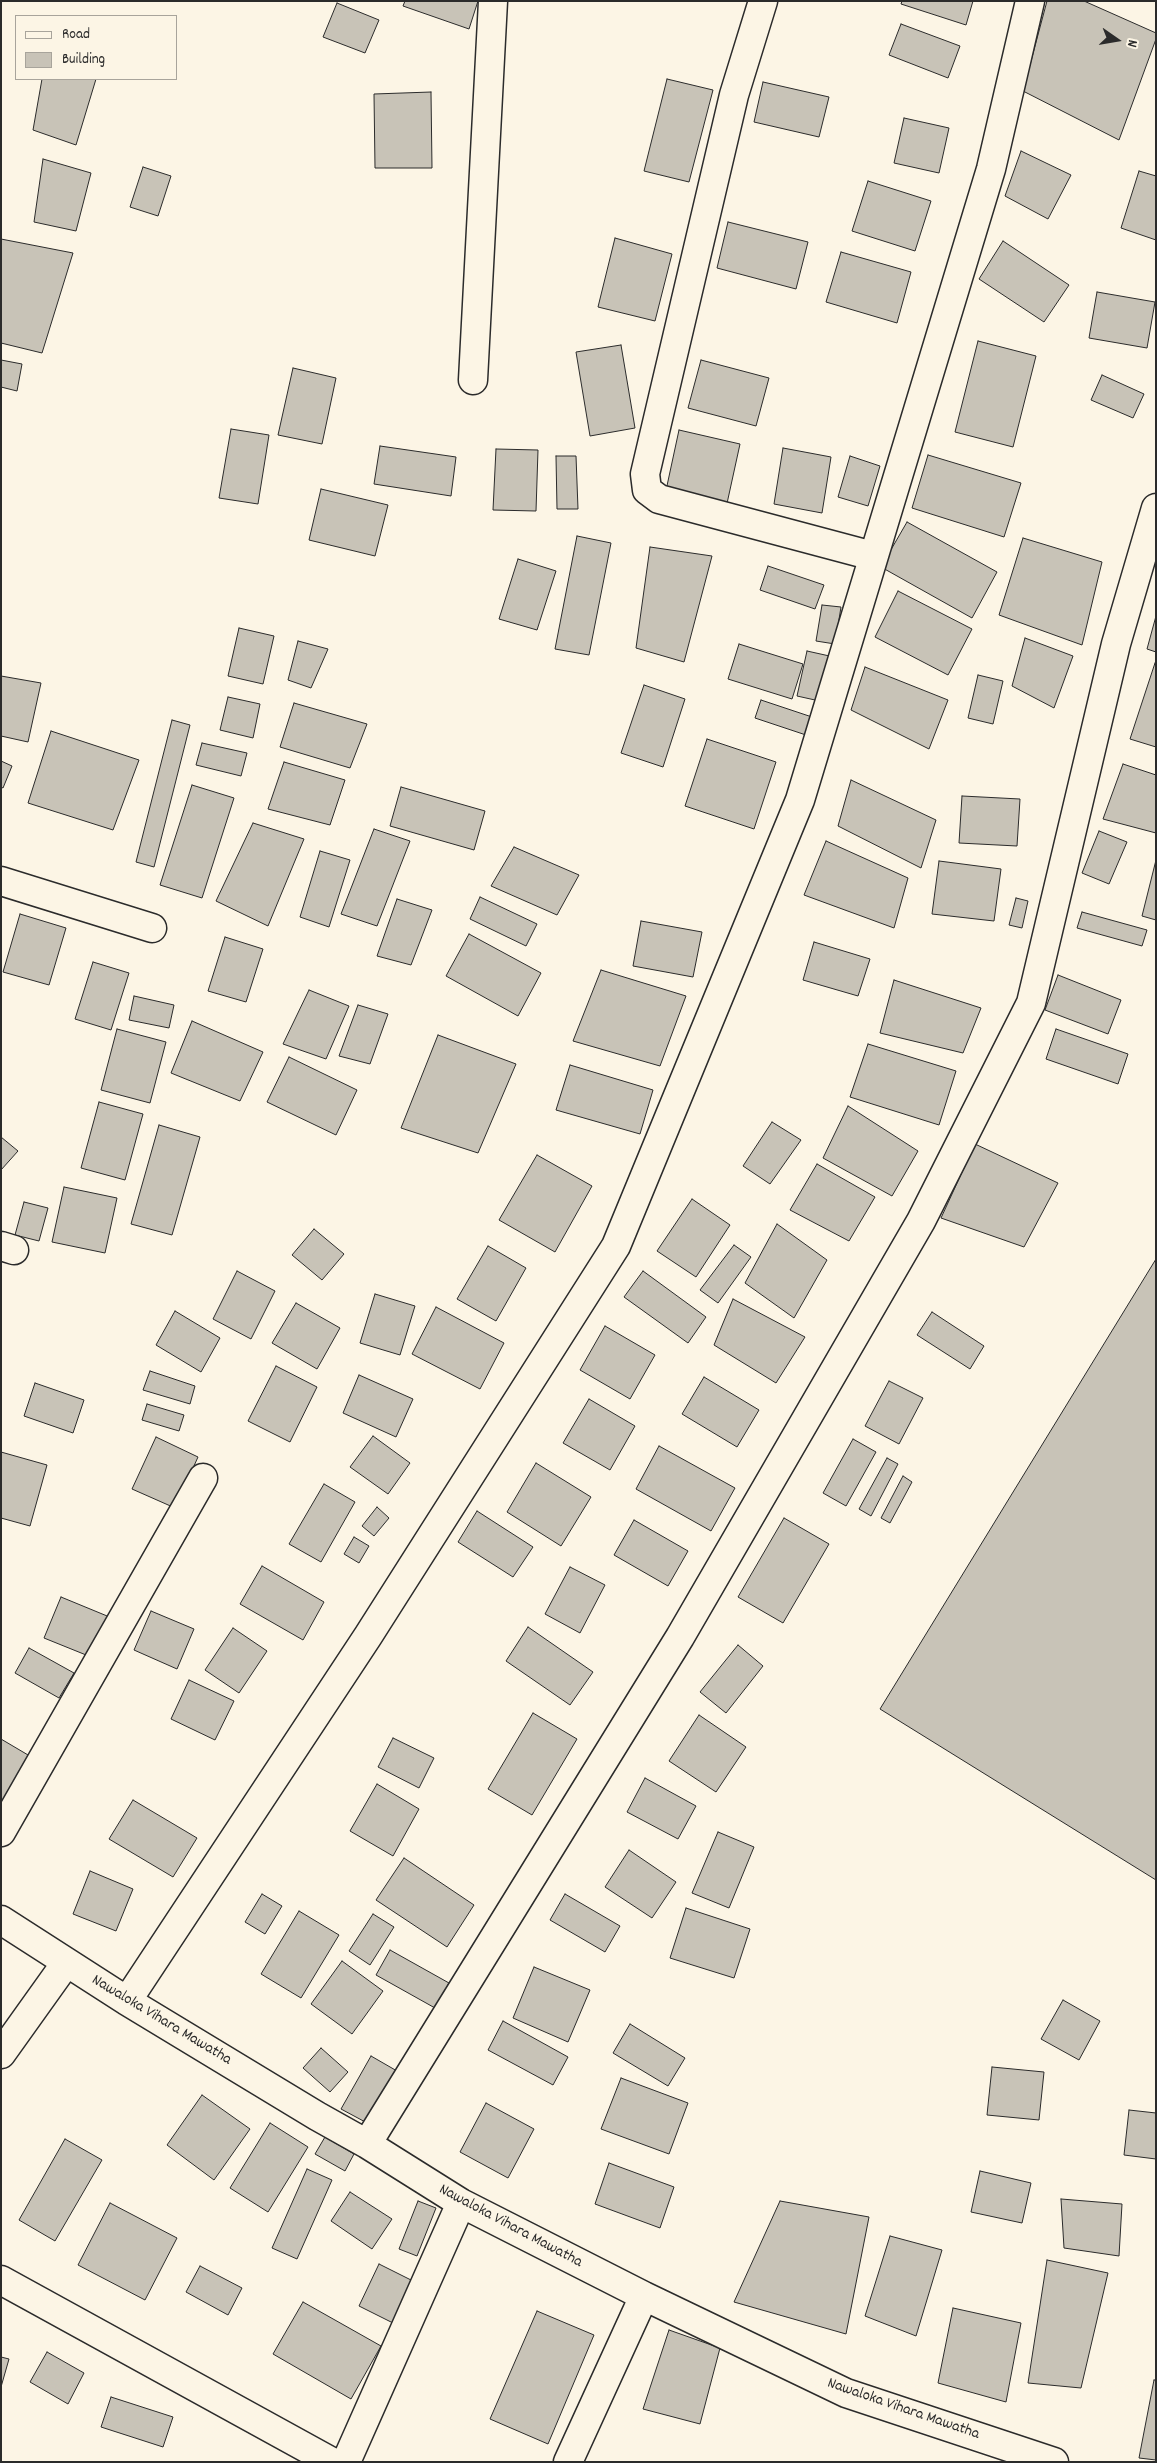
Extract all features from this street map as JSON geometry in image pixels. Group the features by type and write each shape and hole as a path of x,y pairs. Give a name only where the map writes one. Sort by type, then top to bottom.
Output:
{"street":[{"path":"473,380 493,1"},
{"path":"762,1 732,105 645,474 647,490 659,500 873,556"},
{"path":"127,2001 368,1636 616,1246 800,800 991,169 1030,1"},
{"path":"367,2144 680,1637 921,1221 1031,1003 1116,644 1156,508"},
{"path":"1,881 152,928"},
{"path":"1,1832 203,1478"},
{"name":"Nawaloka Vihara Mawatha","path":"1,1920 127,2001 316,2116 367,2144 461,2203 644,2296 846,2393 1054,2462"},
{"path":"1,2054 66,1963"},
{"path":"346,2462 461,2203"},
{"path":"1,2280 332,2462"},
{"path":"568,2462 644,2296"}],"building":[{"path":"405,1 478,1 469,29 403,6"},
{"path":"902,1 973,1 966,25 901,4"},
{"path":"1047,1 1084,1 1156,33 1156,39 1119,140 1023,91"},
{"path":"337,3 379,20 365,53 323,37"},
{"path":"901,24 960,46 948,78 889,55"},
{"path":"667,79 713,90 689,182 644,171"},
{"path":"42,80 96,80 76,145 33,130"},
{"path":"763,82 829,97 819,137 754,122"},
{"path":"431,92 432,168 375,168 374,94"},
{"path":"904,118 949,128 939,173 894,163"},
{"path":"1021,151 1071,175 1048,219 1005,196"},
{"path":"43,159 91,173 76,231 34,222"},
{"path":"143,167 171,176 158,216 130,207"},
{"path":"1139,171 1156,176 1156,240 1121,228"},
{"path":"868,181 931,201 915,251 852,231"},
{"path":"728,222 808,242 796,289 717,268"},
{"path":"615,238 672,254 655,321 598,307"},
{"path":"1,239 73,253 42,353 1,343"},
{"path":"1003,241 1069,285 1044,322 979,279"},
{"path":"841,252 911,272 897,323 826,302"},
{"path":"1097,292 1155,302 1147,348 1089,338"},
{"path":"978,341 1036,356 1013,447 955,432"},
{"path":"621,345 635,428 590,436 576,352"},
{"path":"1,360 22,364 17,391 1,387"},
{"path":"701,360 769,378 756,426 688,408"},
{"path":"293,368 336,378 322,444 278,435"},
{"path":"1102,375 1144,394 1133,418 1091,400"},
{"path":"231,429 269,435 258,504 219,498"},
{"path":"679,430 740,444 726,508 665,495"},
{"path":"380,446 456,457 451,496 374,484"},
{"path":"783,448 831,457 822,513 774,504"},
{"path":"496,449 538,450 536,511 493,510"},
{"path":"928,455 1021,483 1004,537 912,508"},
{"path":"556,456 576,456 578,509 557,509"},
{"path":"850,456 880,466 868,506 838,497"},
{"path":"321,489 388,505 375,556 309,540"},
{"path":"907,522 997,572 972,618 881,567"},
{"path":"577,536 611,543 589,655 555,649"},
{"path":"1023,538 1102,562 1082,645 999,615"},
{"path":"650,547 712,556 684,662 636,648"},
{"path":"518,559 556,571 537,630 499,619"},
{"path":"768,566 824,585 815,609 760,590"},
{"path":"898,591 972,629 948,675 875,637"},
{"path":"822,605 841,607 835,644 816,641"},
{"path":"1156,616 1156,652 1147,649"},
{"path":"239,628 274,636 263,684 228,676"},
{"path":"1025,638 1073,656 1054,708 1012,686"},
{"path":"298,641 328,649 311,688 288,680"},
{"path":"739,644 803,664 792,699 728,679"},
{"path":"807,651 834,657 824,702 797,696"},
{"path":"1156,663 1156,747 1130,739"},
{"path":"865,667 948,700 929,749 851,710"},
{"path":"978,675 1003,681 993,724 968,718"},
{"path":"1,676 41,683 28,742 1,736"},
{"path":"644,685 685,699 663,767 621,753"},
{"path":"228,697 260,704 253,738 220,730"},
{"path":"761,700 812,717 806,735 755,718"},
{"path":"294,703 367,724 350,768 280,747"},
{"path":"172,720 190,725 154,867 136,862"},
{"path":"51,731 139,760 113,830 28,803"},
{"path":"707,739 776,762 754,829 685,806"},
{"path":"202,743 247,753 241,776 196,765"},
{"path":"1,761 12,766 3,788 1,787"},
{"path":"284,762 345,780 330,825 268,809"},
{"path":"1123,764 1156,775 1156,833 1103,819"},
{"path":"851,780 936,820 921,868 838,826"},
{"path":"192,785 234,798 202,898 160,885"},
{"path":"401,787 485,811 474,850 390,826"},
{"path":"962,796 1020,799 1017,846 959,843"},
{"path":"253,823 304,839 268,926 216,901"},
{"path":"374,829 410,841 377,926 341,914"},
{"path":"1099,831 1127,842 1109,884 1082,873"},
{"path":"826,841 908,878 894,928 804,895"},
{"path":"514,847 579,875 557,915 491,886"},
{"path":"320,851 350,860 329,927 300,917"},
{"path":"1156,860 1156,920 1142,916"},
{"path":"939,861 1001,869 994,921 932,914"},
{"path":"480,897 537,924 526,946 470,919"},
{"path":"1016,898 1028,901 1022,928 1009,925"},
{"path":"397,899 432,910 411,965 377,956"},
{"path":"1082,912 1147,930 1142,946 1077,928"},
{"path":"20,914 66,928 49,985 3,972"},
{"path":"641,921 702,932 693,977 633,966"},
{"path":"469,934 541,973 518,1016 446,976"},
{"path":"225,937 263,949 246,1002 208,991"},
{"path":"814,942 870,959 858,996 803,980"},
{"path":"93,962 129,973 111,1030 75,1019"},
{"path":"601,970 686,996 660,1066 573,1041"},
{"path":"1058,975 1121,1000 1108,1034 1045,1010"},
{"path":"894,980 981,1008 963,1053 880,1033"},
{"path":"309,990 349,1006 326,1059 283,1044"},
{"path":"134,996 174,1005 169,1028 129,1020"},
{"path":"358,1005 388,1014 370,1064 339,1056"},
{"path":"192,1021 263,1052 240,1101 171,1073"},
{"path":"117,1029 166,1042 150,1103 101,1090"},
{"path":"1056,1029 1128,1054 1118,1084 1046,1059"},
{"path":"438,1035 516,1064 478,1153 401,1128"},
{"path":"868,1044 956,1071 939,1125 850,1097"},
{"path":"289,1057 357,1090 336,1135 267,1102"},
{"path":"570,1065 653,1090 640,1134 556,1110"},
{"path":"99,1102 143,1114 125,1180 81,1168"},
{"path":"848,1106 918,1151 892,1196 823,1158"},
{"path":"772,1122 801,1140 770,1184 743,1166"},
{"path":"159,1125 200,1137 172,1235 131,1224"},
{"path":"1,1137 18,1151 1,1170"},
{"path":"975,1144 1058,1183 1024,1247 941,1218"},
{"path":"537,1155 592,1186 555,1252 499,1220"},
{"path":"817,1164 875,1197 849,1241 790,1210"},
{"path":"64,1187 117,1198 105,1253 52,1242"},
{"path":"692,1199 730,1225 696,1277 657,1251"},
{"path":"24,1202 48,1208 39,1241 15,1235"},
{"path":"777,1224 827,1260 794,1318 745,1283"},
{"path":"314,1229 344,1254 322,1280 292,1255"},
{"path":"734,1245 751,1257 718,1303 700,1290"},
{"path":"488,1246 526,1268 496,1321 457,1299"},
{"path":"1156,1259 1156,1880 880,1709"},
{"path":"237,1271 275,1291 251,1339 213,1319"},
{"path":"643,1271 706,1317 688,1343 624,1297"},
{"path":"375,1294 415,1306 400,1355 360,1343"},
{"path":"733,1299 805,1337 776,1383 714,1345"},
{"path":"296,1303 340,1328 317,1369 272,1343"},
{"path":"436,1307 504,1343 480,1389 412,1354"},
{"path":"175,1311 220,1338 201,1372 156,1345"},
{"path":"932,1312 984,1346 970,1369 917,1335"},
{"path":"605,1326 655,1355 630,1399 580,1370"},
{"path":"276,1366 317,1387 290,1442 248,1421"},
{"path":"150,1371 195,1386 190,1404 143,1390"},
{"path":"359,1375 413,1399 396,1437 343,1413"},
{"path":"704,1377 759,1410 737,1447 682,1414"},
{"path":"889,1381 923,1398 899,1444 865,1426"},
{"path":"35,1383 84,1400 73,1433 24,1416"},
{"path":"589,1399 635,1426 610,1470 563,1443"},
{"path":"147,1404 184,1415 179,1431 142,1420"},
{"path":"373,1436 410,1463 388,1494 350,1467"},
{"path":"156,1437 198,1457 175,1508 132,1489"},
{"path":"853,1439 876,1452 846,1506 823,1493"},
{"path":"659,1446 735,1488 711,1531 636,1489"},
{"path":"1,1452 47,1465 30,1526 1,1518"},
{"path":"887,1458 898,1464 871,1516 859,1509"},
{"path":"536,1463 591,1497 561,1546 507,1512"},
{"path":"903,1476 912,1482 890,1523 881,1518"},
{"path":"324,1484 355,1502 321,1562 289,1544"},
{"path":"377,1507 389,1518 374,1536 362,1526"},
{"path":"477,1511 533,1547 513,1577 458,1542"},
{"path":"784,1518 829,1544 783,1623 738,1597"},
{"path":"634,1520 688,1551 668,1586 614,1555"},
{"path":"354,1537 369,1546 359,1563 344,1554"},
{"path":"262,1566 324,1602 303,1640 240,1604"},
{"path":"570,1567 605,1585 580,1633 545,1614"},
{"path":"61,1597 112,1618 96,1659 44,1638"},
{"path":"151,1611 194,1629 177,1669 134,1650"},
{"path":"528,1627 593,1672 570,1705 506,1661"},
{"path":"233,1628 267,1651 239,1693 205,1670"},
{"path":"738,1645 763,1666 726,1713 700,1692"},
{"path":"29,1648 74,1673 59,1698 15,1673"},
{"path":"189,1680 234,1701 215,1740 171,1719"},
{"path":"533,1713 577,1739 532,1815 488,1789"},
{"path":"699,1715 746,1747 716,1792 669,1761"},
{"path":"393,1738 434,1758 419,1788 378,1767"},
{"path":"1,1739 45,1765 1,1814"},
{"path":"645,1778 696,1806 678,1839 627,1812"},
{"path":"377,1784 419,1809 393,1856 350,1831"},
{"path":"133,1800 197,1838 173,1877 109,1839"},
{"path":"718,1832 754,1847 729,1908 692,1893"},
{"path":"629,1850 676,1882 652,1918 605,1887"},
{"path":"404,1858 474,1905 447,1947 376,1900"},
{"path":"90,1871 133,1889 116,1931 73,1914"},
{"path":"262,1894 282,1906 265,1934 245,1922"},
{"path":"565,1894 620,1926 605,1952 550,1920"},
{"path":"686,1908 750,1929 734,1978 670,1958"},
{"path":"299,1911 339,1935 301,1998 261,1974"},
{"path":"373,1914 394,1927 370,1965 349,1951"},
{"path":"390,1950 449,1983 435,2008 376,1975"},
{"path":"342,1961 383,1991 352,2034 311,2004"},
{"path":"534,1967 590,1990 568,2042 513,2018"},
{"path":"1063,2000 1100,2021 1079,2060 1041,2039"},
{"path":"503,2021 568,2057 553,2085 488,2050"},
{"path":"630,2024 685,2058 668,2086 613,2053"},
{"path":"321,2048 348,2072 330,2092 303,2068"},
{"path":"371,2056 397,2071 369,2124 341,2109"},
{"path":"992,2067 1044,2072 1039,2120 987,2115"},
{"path":"621,2078 688,2103 669,2154 601,2129"},
{"path":"202,2095 250,2129 214,2180 167,2145"},
{"path":"486,2103 534,2129 508,2178 460,2152"},
{"path":"1129,2110 1156,2113 1156,2159 1124,2155"},
{"path":"270,2123 308,2147 268,2212 230,2188"},
{"path":"325,2137 354,2154 345,2171 315,2154"},
{"path":"65,2139 102,2160 55,2241 19,2220"},
{"path":"609,2163 674,2187 660,2228 595,2204"},
{"path":"307,2169 332,2180 297,2259 272,2248"},
{"path":"980,2171 1031,2183 1022,2223 971,2212"},
{"path":"350,2192 392,2219 372,2249 331,2221"},
{"path":"1061,2199 1122,2204 1119,2256 1064,2248"},
{"path":"418,2201 436,2208 417,2256 399,2249"},
{"path":"780,2201 869,2217 846,2334 734,2302"},
{"path":"110,2203 177,2238 145,2300 78,2265"},
{"path":"890,2236 942,2250 916,2336 865,2316"},
{"path":"1047,2260 1108,2273 1081,2388 1028,2383"},
{"path":"379,2264 413,2281 393,2323 359,2306"},
{"path":"200,2266 242,2288 228,2315 186,2292"},
{"path":"303,2302 381,2346 351,2399 273,2354"},
{"path":"953,2308 1021,2323 1006,2402 938,2383"},
{"path":"537,2311 594,2335 548,2444 490,2419"},
{"path":"669,2330 720,2348 700,2424 643,2409"},
{"path":"47,2352 84,2373 68,2404 30,2382"},
{"path":"1,2357 9,2359 1,2387"},
{"path":"1154,2380 1156,2380 1156,2460 1139,2458"},
{"path":"111,2397 173,2417 163,2447 101,2427"}]}
